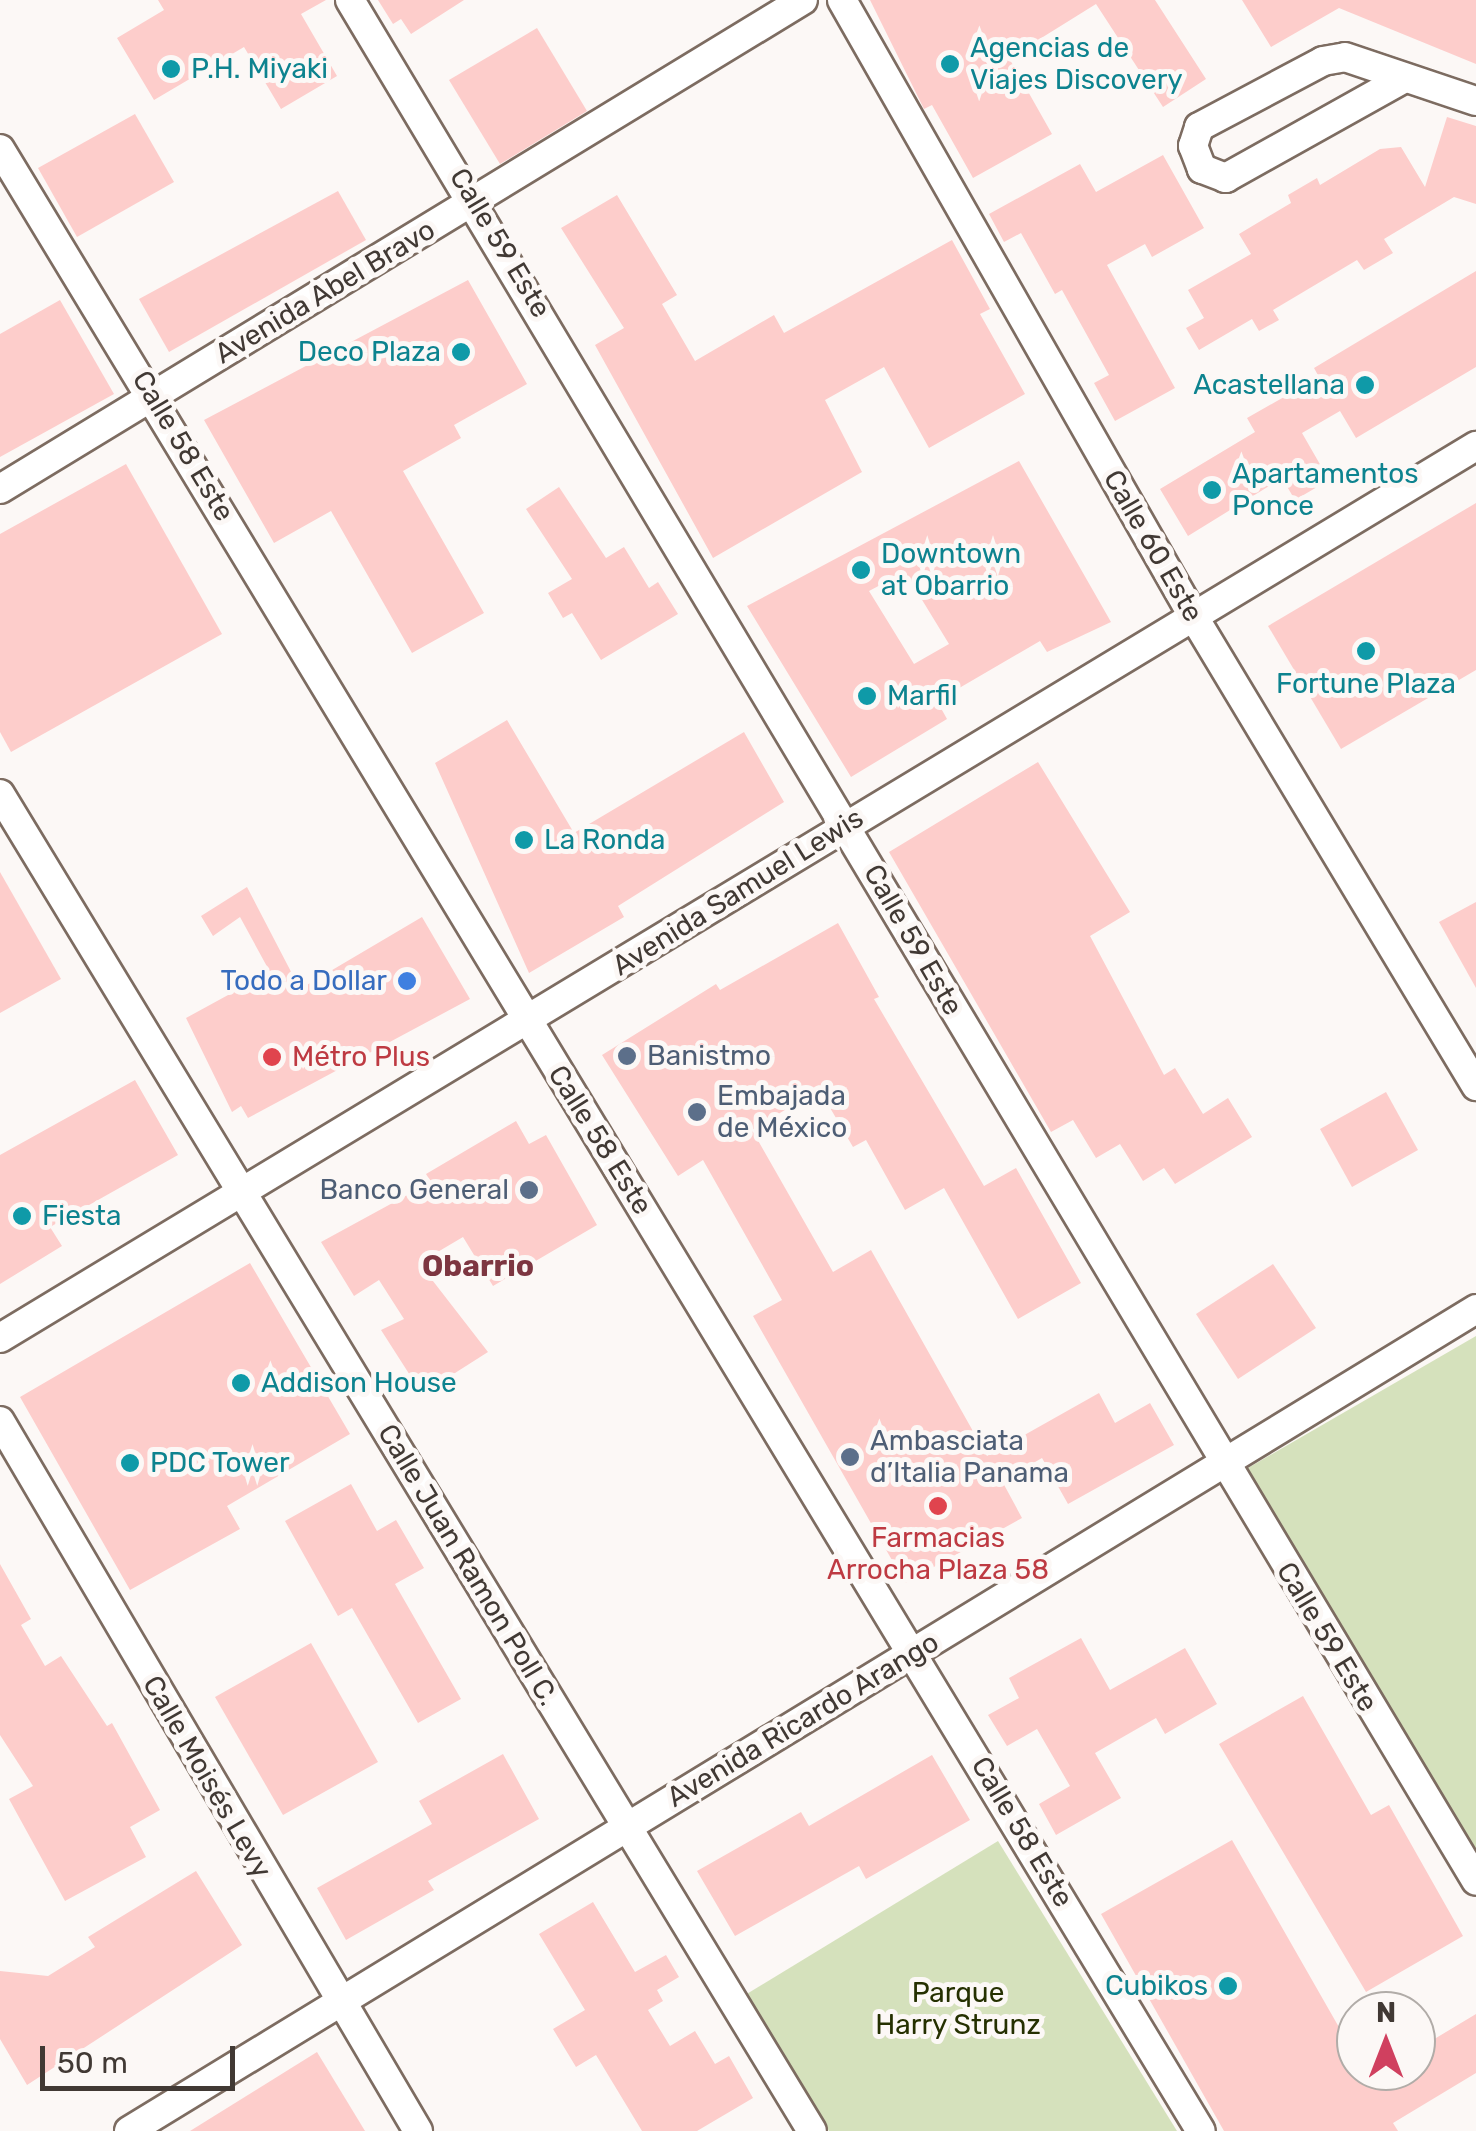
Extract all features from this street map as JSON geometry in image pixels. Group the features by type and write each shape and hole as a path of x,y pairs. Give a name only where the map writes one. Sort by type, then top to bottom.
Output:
{"street":[{"name":"Calle 59 Este","path":"350,0 476,200 1221,1465 1476,1881"},
{"name":"Avenida Abel Bravo","path":"0,489 803,0"},
{"name":"Calle 60 Este","path":"842,0 1192,614 1476,1086"},
{"path":"1401,80 1226,178 1202,169 1193,146 1199,127 1322,61 1344,57 1401,80 1476,101"},
{"name":"Calle 58 Este","path":"0,149 154,396 528,1022 914,1652 1201,2131"},
{"name":"Avenida Samuel Lewis","path":"0,1338 528,1022 1192,614 1476,446"},
{"name":"Calle Juan Ramon Poll C.","path":"0,794 812,2131"},
{"name":"Avenida Ricardo Arango","path":"129,2131 1476,1309"},
{"name":"Calle Moisés Levy","path":"0,1421 339,2003 418,2131"}],"green space":[{"path":"1476,1336 1476,1850 1241,1472"},
{"name":"Parque Harry Strunz","path":"998,1841 1177,2131 829,2131 745,1995"}],"building":[{"name":"P.H. Miyaki","path":"158,0 326,0 301,14 337,76 281,109 244,47 154,100 117,38 164,10"},
{"path":"378,0 464,0 411,34 401,19 393,24"},
{"path":"870,0 1155,0 1206,79 1163,107 1096,4 1009,58 1052,134 973,178 932,105 924,109"},
{"path":"1242,0 1476,0 1476,64 1339,8 1271,47"},
{"path":"537,28 587,111 500,164 449,80"},
{"path":"135,114 174,182 77,237 38,168"},
{"path":"1447,117 1476,126 1476,204 1454,197 1384,239 1393,253 1364,270 1357,260 1273,310 1279,320 1259,331 1252,319 1199,350 1186,328 1204,318 1188,290 1251,254 1239,234 1291,203 1288,195 1317,178 1320,185 1380,149 1401,147 1425,187"},
{"path":"1163,155 1204,228 1152,257 1145,244 1107,265 1175,388 1115,421 1094,383 1109,375 1062,290 1055,294 1021,233 1004,242 989,214 1080,164 1096,192"},
{"path":"338,191 366,240 169,352 139,299"},
{"path":"617,195 677,295 662,304 695,361 774,315 784,333 952,240 990,309 980,314 1025,394 929,448 884,367 825,400 862,472 713,558 595,345 624,328 561,228"},
{"path":"1476,271 1476,367 1356,438 1340,411 1302,433 1329,480 1295,500 1282,478 1188,536 1160,489 1255,432 1247,418 1319,377 1314,368"},
{"path":"468,280 527,384 454,425 461,438 403,471 484,613 412,653 331,511 274,543 204,420"},
{"path":"60,300 114,394 0,457 0,334"},
{"path":"1019,461 1111,622 1047,652 1040,641 937,701 947,719 851,777 747,606","holes":["905,572 949,644 914,664 869,591"]},
{"path":"126,464 222,634 11,752 0,732 0,534"},
{"path":"559,487 606,558 624,547 649,588 658,582 678,614 601,660 572,613 563,618 548,593 572,579 526,509"},
{"name":"Fortune Plaza","path":"1476,503 1476,670 1341,749 1268,626"},
{"path":"507,720 574,833 744,732 784,802 618,906 624,917 529,973 435,763"},
{"path":"1038,762 1130,912 1090,936 1164,1075 1175,1068 1203,1114 1228,1098 1252,1137 1175,1184 1164,1168 1143,1181 1120,1144 1096,1158 1073,1120 1051,1132 889,852"},
{"path":"0,872 61,979 0,1013"},
{"path":"247,887 300,989 422,917 470,999 248,1118 241,1106 232,1112 186,1018 270,972 240,917 213,936 201,916"},
{"path":"1476,902 1476,988 1439,922"},
{"path":"838,923 879,997 874,999 984,1186 1016,1168 1081,1283 1018,1319 944,1188 905,1210 866,1140 853,1147 819,1089 752,1130 833,1272 871,1250 987,1456 1099,1393 1115,1423 1150,1403 1174,1445 1068,1504 1042,1458 1002,1481 1022,1518 905,1583 753,1316 782,1300 703,1160 678,1176 602,1055 716,984 720,990"},
{"path":"135,1080 178,1155 50,1227 62,1246 0,1284 0,1155"},
{"path":"1386,1092 1418,1150 1352,1187 1320,1129"},
{"path":"516,1121 529,1144 546,1135 597,1225 493,1286 463,1237 419,1263 488,1352 422,1394 381,1330 404,1319 379,1280 354,1296 321,1242 431,1182 426,1174"},
{"path":"250,1263 350,1434 227,1506 240,1529 130,1590 20,1397"},
{"path":"1273,1264 1316,1328 1238,1379 1196,1314"},
{"path":"351,1484 377,1531 396,1520 424,1568 395,1584 461,1699 418,1723 352,1608 338,1616 285,1521"},
{"path":"0,1564 31,1619 21,1625 45,1666 61,1656 107,1726 112,1723 160,1810 130,1827 146,1857 65,1901 9,1799 33,1786 0,1735"},
{"path":"1081,1638 1110,1690 1185,1648 1217,1704 1165,1734 1156,1718 1095,1753 1121,1798 1056,1835 1039,1804 1070,1786 1037,1729 1007,1746 988,1715 1019,1698 1009,1678"},
{"path":"311,1643 378,1762 283,1815 215,1697"},
{"path":"1303,1696 1371,1815 1389,1805 1463,1936 1365,1991 1219,1744"},
{"path":"503,1754 539,1819 428,1881 434,1890 346,1940 317,1888 432,1824 419,1801"},
{"path":"932,1755 970,1820 866,1879 859,1866 735,1936 697,1871 801,1812 809,1826"},
{"name":"Cubikos","path":"1232,1840 1336,2022 1336,2091 1436,2091 1436,2038 1476,2014 1476,2073 1393,2123 1398,2131 1224,2131 1101,1914"},
{"path":"196,1871 242,1945 27,2085 0,2039 0,1971 48,1976 95,1947 88,1937"},
{"path":"593,1902 635,1972 666,1955 679,1977 657,1990 663,2001 648,2010 670,2046 695,2031 715,2064 729,2056 753,2098 697,2131 642,2131 596,2055 576,2067 553,2029 585,2010 539,1934"},
{"path":"317,2052 365,2131 190,2131"}],"place":[{"name":"Agencias de Viajes Discovery","path":"950,64"},
{"name":"P.H. Miyaki","path":"171,69"},
{"name":"Deco Plaza","path":"461,352"},
{"name":"Acastellana","path":"1365,385"},
{"name":"Apartamentos Ponce","path":"1212,490"},
{"name":"Downtown at Obarrio","path":"861,570"},
{"name":"Fortune Plaza","path":"1366,651"},
{"name":"Marfil","path":"867,696"},
{"name":"La Ronda","path":"524,840"},
{"name":"Todo a Dollar","path":"407,981"},
{"name":"Banistmo","path":"627,1056"},
{"name":"Métro Plus","path":"272,1057"},
{"name":"Embajada de México","path":"697,1112"},
{"name":"Banco General","path":"529,1190"},
{"name":"Fiesta","path":"22,1216"},
{"name":"Addison House","path":"241,1383"},
{"name":"Ambasciata d’Italia Panama","path":"850,1457"},
{"name":"PDC Tower","path":"130,1463"},
{"name":"Farmacias Arrocha Plaza 58","path":"938,1506"},
{"name":"Cubikos","path":"1228,1986"}],"district":[{"name":"Obarrio","path":"478,1266"}]}
